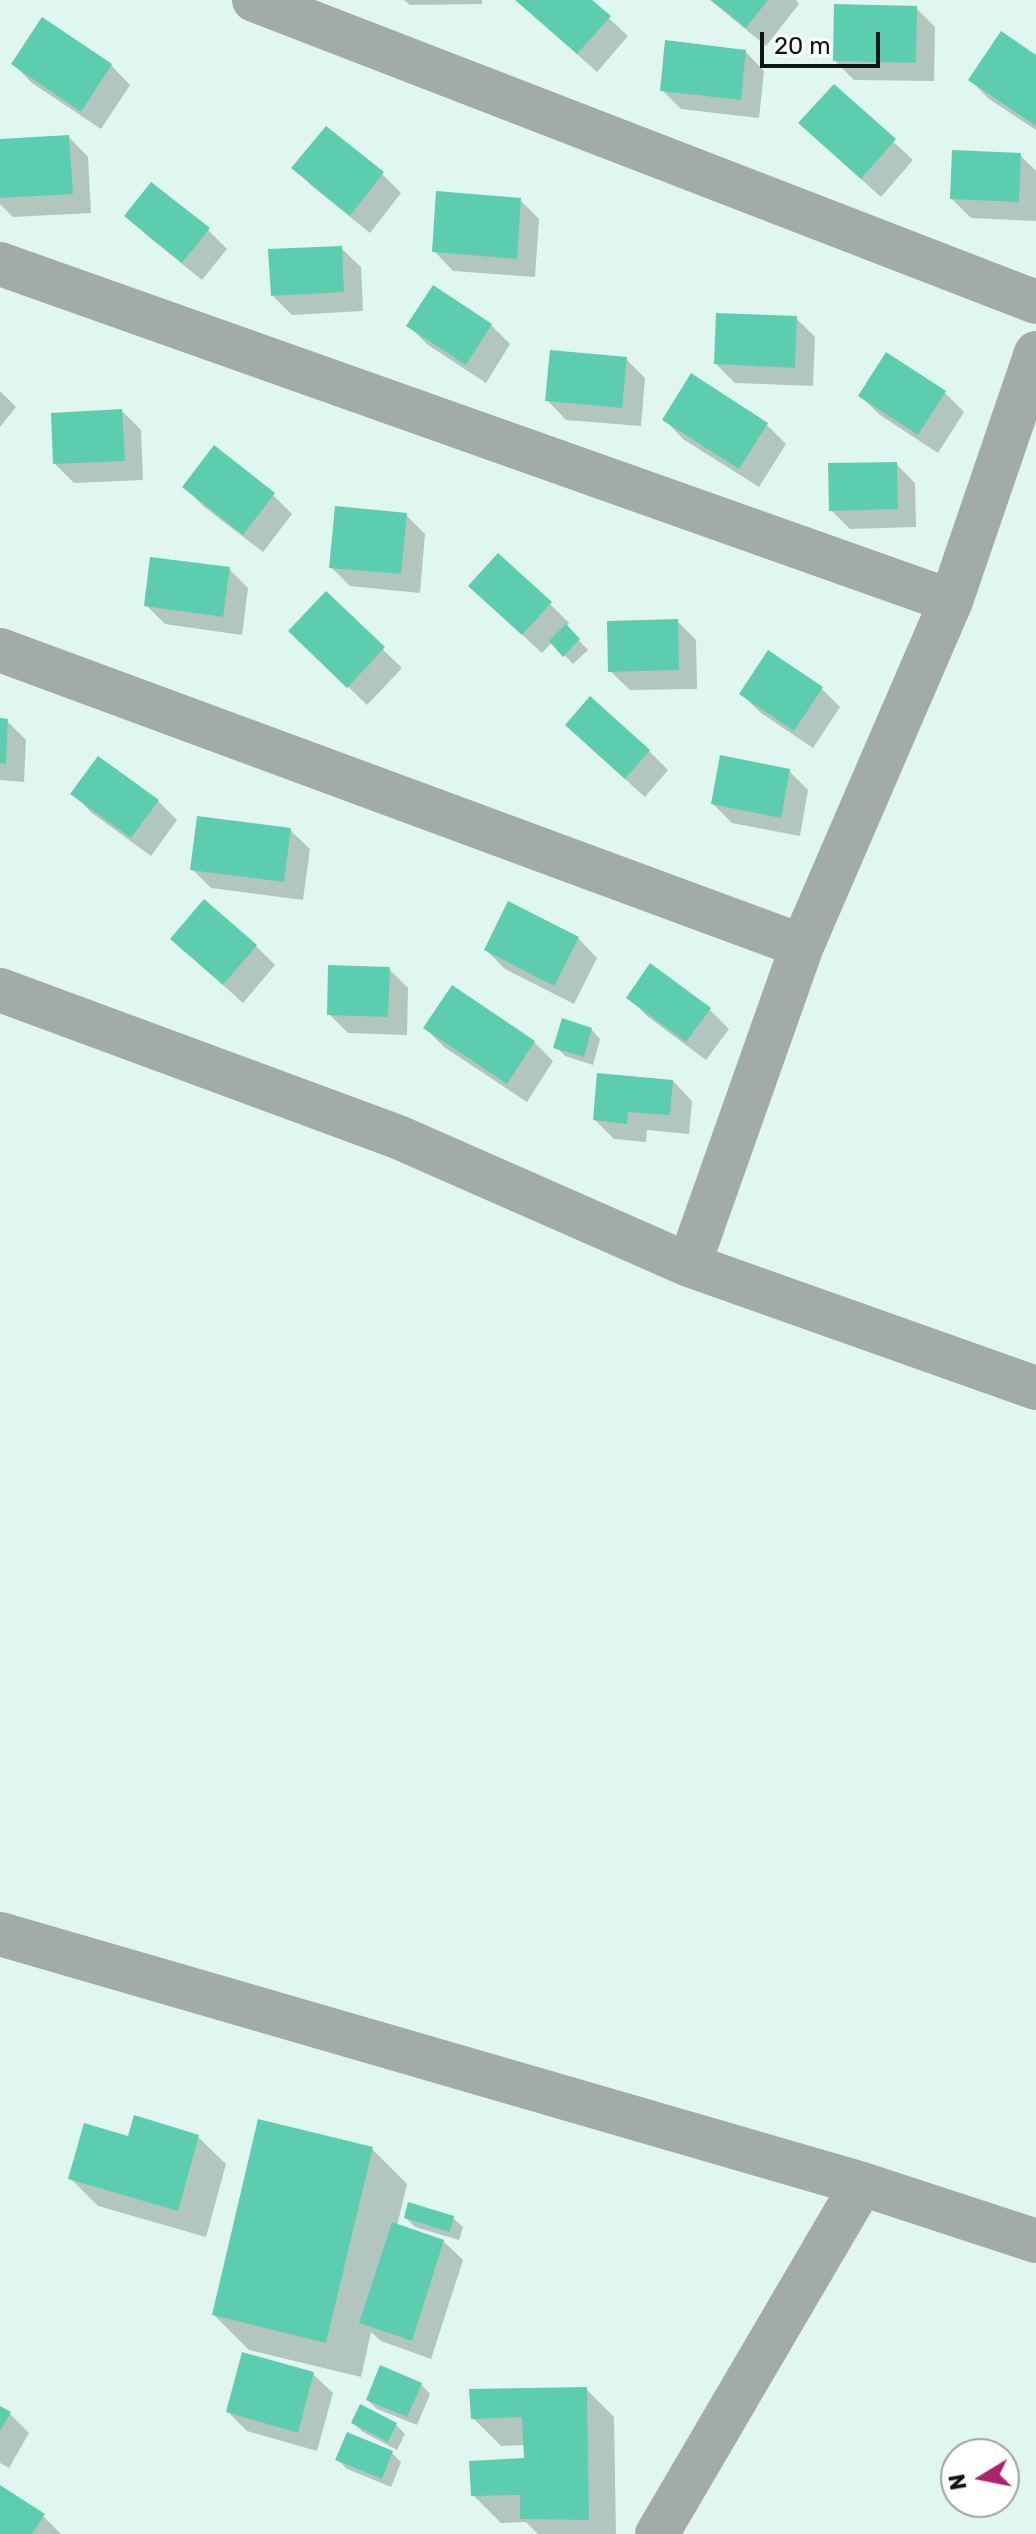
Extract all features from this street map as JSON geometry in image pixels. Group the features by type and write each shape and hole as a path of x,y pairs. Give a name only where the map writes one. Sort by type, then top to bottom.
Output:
{"street":[{"path":"254,0 1036,302"},
{"path":"0,264 951,601"},
{"path":"689,1265 802,946 951,601 1036,353"},
{"path":"0,650 802,946"},
{"path":"0,990 398,1137 689,1265 1036,1388"},
{"path":"0,1934 862,2184 1036,2241"},
{"path":"657,2534 862,2184"}],"building":[{"path":"515,0 592,0 611,16 577,54"},
{"path":"711,0 768,0 746,28"},
{"path":"834,4 917,6 916,63 833,61"},
{"path":"42,17 112,64 81,112 11,64"},
{"path":"1001,31 1036,55 1036,126 968,80"},
{"path":"665,40 746,50 741,100 660,91"},
{"path":"834,84 896,139 861,179 798,123"},
{"path":"326,126 384,172 350,216 291,168"},
{"path":"69,135 73,194 0,198 0,139"},
{"path":"952,150 1021,153 1019,202 950,199"},
{"path":"151,182 210,228 182,263 124,216"},
{"path":"436,191 521,198 517,259 432,252"},
{"path":"342,246 344,292 271,296 268,249"},
{"path":"433,285 492,324 466,365 406,326"},
{"path":"716,313 797,316 795,368 714,364"},
{"path":"550,350 627,357 622,408 545,401"},
{"path":"886,352 946,391 918,435 858,396"},
{"path":"691,373 768,423 739,469 662,420"},
{"path":"122,409 125,461 53,464 51,413"},
{"path":"214,445 275,493 243,535 182,487"},
{"path":"897,462 898,509 829,511 828,463"},
{"path":"335,506 407,513 401,574 329,568"},
{"path":"498,553 552,602 522,635 468,586"},
{"path":"150,557 230,567 223,617 144,606"},
{"path":"326,591 385,647 347,688 288,631"},
{"path":"678,619 679,670 608,672 607,621"},
{"path":"566,624 580,639 563,657 549,641"},
{"path":"768,650 823,687 794,731 739,694"},
{"path":"590,696 650,750 625,779 565,725"},
{"path":"0,718 8,719 6,764 0,763"},
{"path":"720,755 790,769 781,818 711,804"},
{"path":"98,756 159,800 131,838 70,794"},
{"path":"197,816 291,828 284,882 190,870"},
{"path":"204,899 257,945 223,985 170,939"},
{"path":"508,901 579,937 554,986 484,950"},
{"path":"650,963 711,1008 686,1042 626,998"},
{"path":"328,965 390,967 388,1017 327,1015"},
{"path":"452,985 535,1041 507,1084 423,1028"},
{"path":"562,1018 592,1028 584,1057 553,1048"},
{"path":"597,1073 673,1080 670,1115 628,1112 627,1124 593,1120"},
{"path":"134,2115 199,2135 178,2211 68,2179 84,2123 128,2136"},
{"path":"258,2119 373,2147 326,2343 212,2315"},
{"path":"408,2202 454,2216 450,2232 404,2218"},
{"path":"392,2222 444,2240 412,2341 359,2323"},
{"path":"242,2352 314,2372 298,2433 226,2412"},
{"path":"380,2365 422,2383 407,2417 366,2400"},
{"path":"587,2387 589,2520 520,2519 520,2495 471,2496 469,2461 524,2458 522,2417 471,2419 469,2389"},
{"path":"360,2404 397,2423 388,2442 351,2423"},
{"path":"0,2406 11,2412 0,2431"},
{"path":"347,2432 393,2451 382,2479 335,2460"},
{"path":"0,2485 45,2514 32,2534 0,2534"}]}
